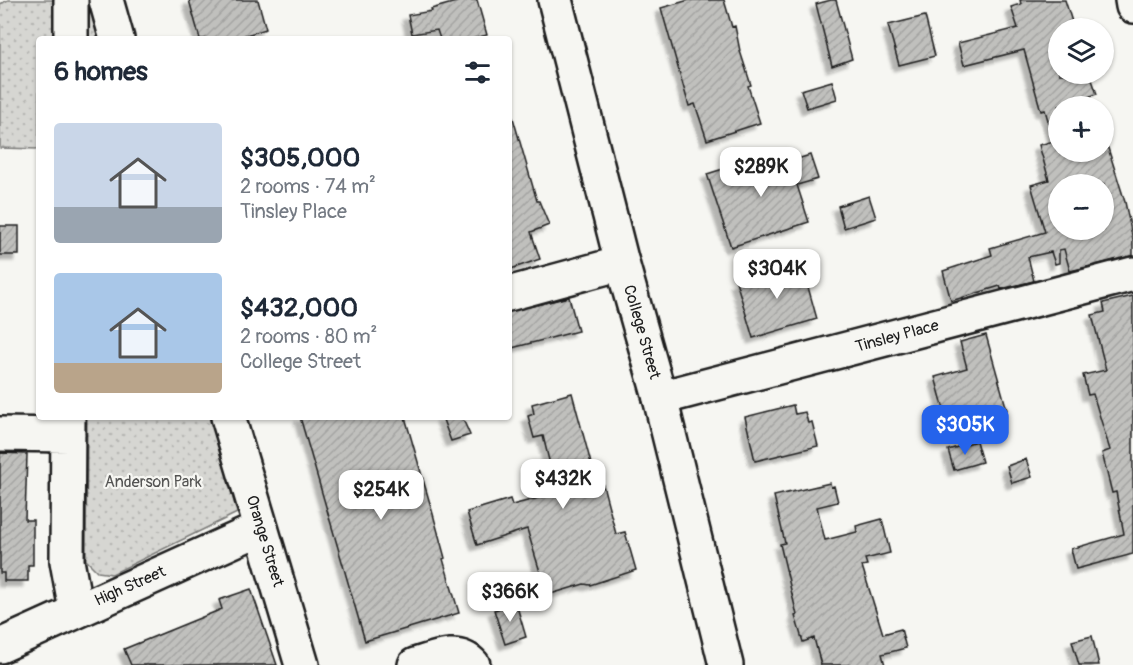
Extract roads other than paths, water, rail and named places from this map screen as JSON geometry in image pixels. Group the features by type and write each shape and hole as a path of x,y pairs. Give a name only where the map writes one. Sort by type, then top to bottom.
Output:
{"street":[{"path":"71,0 71,36"},
{"path":"106,0 116,36"},
{"name":"College Street","path":"555,0 622,263 660,398 726,665"},
{"path":"1132,0 1133,6"},
{"path":"512,293 622,263"},
{"name":"Tinsley Place","path":"660,398 1133,274"},
{"name":"Orange Street","path":"229,420 302,665"},
{"path":"0,434 68,426 67,561 76,610"},
{"name":"High Street","path":"0,646 261,528"},
{"path":"415,665 457,655 469,660 473,665"}],"park label":[{"name":"Anderson Park","path":"153,482"}]}
